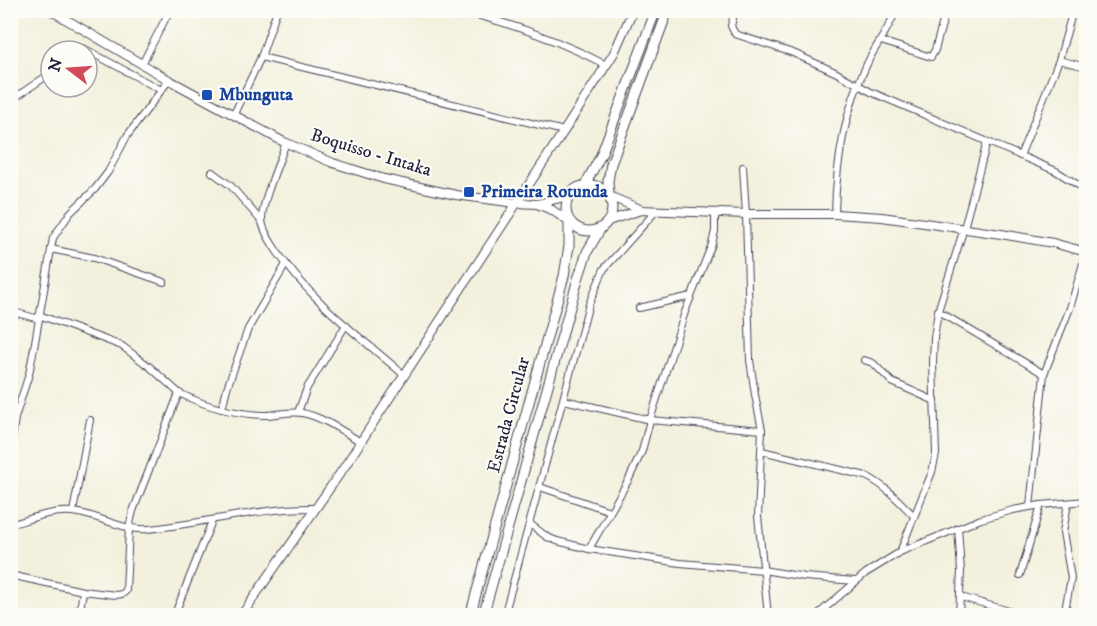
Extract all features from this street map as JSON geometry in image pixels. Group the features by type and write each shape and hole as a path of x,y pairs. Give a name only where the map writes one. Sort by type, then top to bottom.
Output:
{"main road":[{"path":"656,10 601,155 581,186 568,199 566,206 569,222 580,230 587,231 604,224 612,209 608,181 611,164 668,10"},
{"path":"581,186 601,188 609,196"},
{"name":"Estrada Circular","path":"470,615 564,276 569,246 569,222"},
{"name":"Estrada Circular","path":"483,615 578,279 587,252 604,224"}],"street":[{"path":"142,64 170,10"},
{"path":"234,114 261,57 276,10"},
{"path":"458,10 518,26 584,53 606,65"},
{"path":"241,615 361,442 564,131 614,53 633,10"},
{"path":"735,10 731,26 735,34 793,53 871,92 1056,171 1086,190"},
{"path":"836,214 836,191 841,152 858,84 867,62 881,41 896,10"},
{"path":"881,41 931,57 946,10"},
{"path":"1020,156 1059,60 1073,10"},
{"name":"Boquisso - Intaka","path":"53,11 169,80 286,142 333,163 456,195 537,204"},
{"path":"99,55 161,90"},
{"path":"261,57 564,131"},
{"path":"1059,60 1086,67"},
{"path":"11,450 15,418 29,374 53,238 59,227 108,172 127,136 169,80"},
{"path":"10,101 39,81"},
{"path":"262,222 264,208 286,142"},
{"path":"900,552 932,472 936,454 934,338 938,311 964,228 987,142"},
{"path":"743,167 750,360 754,395 762,430 758,516 768,615"},
{"path":"213,172 231,186 262,222 269,239 310,293 404,375"},
{"path":"537,204 560,198 581,186"},
{"path":"609,196 641,210 882,216 1053,243 1086,253 1070,308 1044,374 1030,507"},
{"path":"537,204 552,210 569,222"},
{"path":"604,224 641,210"},
{"path":"504,615 590,304 604,269 656,211"},
{"path":"589,549 629,479 642,451 691,296 712,244 715,213"},
{"path":"51,249 94,258 164,282"},
{"path":"222,409 248,329 286,264"},
{"path":"639,308 691,296"},
{"path":"10,311 39,317 122,346 141,359 178,393 222,409 254,414 298,412 319,418 361,442"},
{"path":"938,311 1044,374"},
{"path":"298,412 307,388 346,325"},
{"path":"864,360 873,363 892,382 935,401"},
{"path":"10,575 83,591 116,595 126,591 129,528 138,497 178,393"},
{"path":"564,400 650,420 762,430"},
{"path":"73,512 90,420"},
{"path":"762,451 866,476 890,491 914,516"},
{"path":"540,487 610,511"},
{"path":"816,615 855,581 900,552 981,519 1041,505 1086,501"},
{"path":"1064,615 1071,578 1063,532 1068,503"},
{"path":"1020,575 1041,505"},
{"path":"10,525 43,515 73,512 129,528 149,528 212,521 283,509 316,508"},
{"path":"174,615 212,521"},
{"path":"530,524 547,537 589,549 680,563 855,581"},
{"path":"958,528 961,597 959,615"},
{"path":"79,615 83,591"},
{"path":"961,597 1017,615"}],"place":[{"name":"Mbunguta","path":"207,95"},
{"name":"Primeira Rotunda","path":"469,192"}]}
